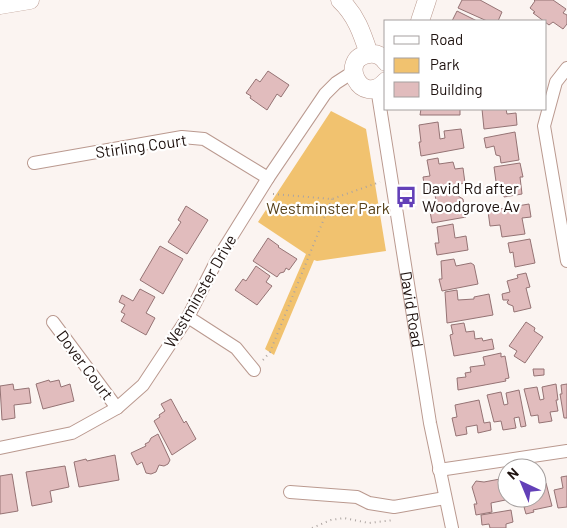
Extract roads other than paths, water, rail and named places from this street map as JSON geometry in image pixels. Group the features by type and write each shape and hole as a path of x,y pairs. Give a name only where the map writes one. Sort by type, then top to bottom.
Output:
{"street":[{"path":"0,5 30,0"},
{"path":"340,0 359,24 369,54"},
{"path":"420,20 427,0"},
{"path":"381,85 366,89 354,78 353,72 356,62 369,54 380,56 384,60"},
{"path":"567,68 556,82 544,126 567,261"},
{"name":"Westminster Drive","path":"0,448 72,433 117,408 143,385 188,317 217,260 268,178 325,94 336,83 353,72"},
{"name":"David Road","path":"381,85 392,178 439,470 452,528"},
{"name":"Stirling Court","path":"34,162 182,137 204,139 268,178"},
{"path":"188,317 236,348 254,370"},
{"name":"Dover Court","path":"53,322 117,408"},
{"path":"439,470 567,451"},
{"path":"290,492 357,497 368,503 394,507 445,498"}],"place":[{"name":"David Rd after Woodgrove Av","path":"406,197"}],"park label":[{"name":"Westminster Park","path":"328,208"}]}
